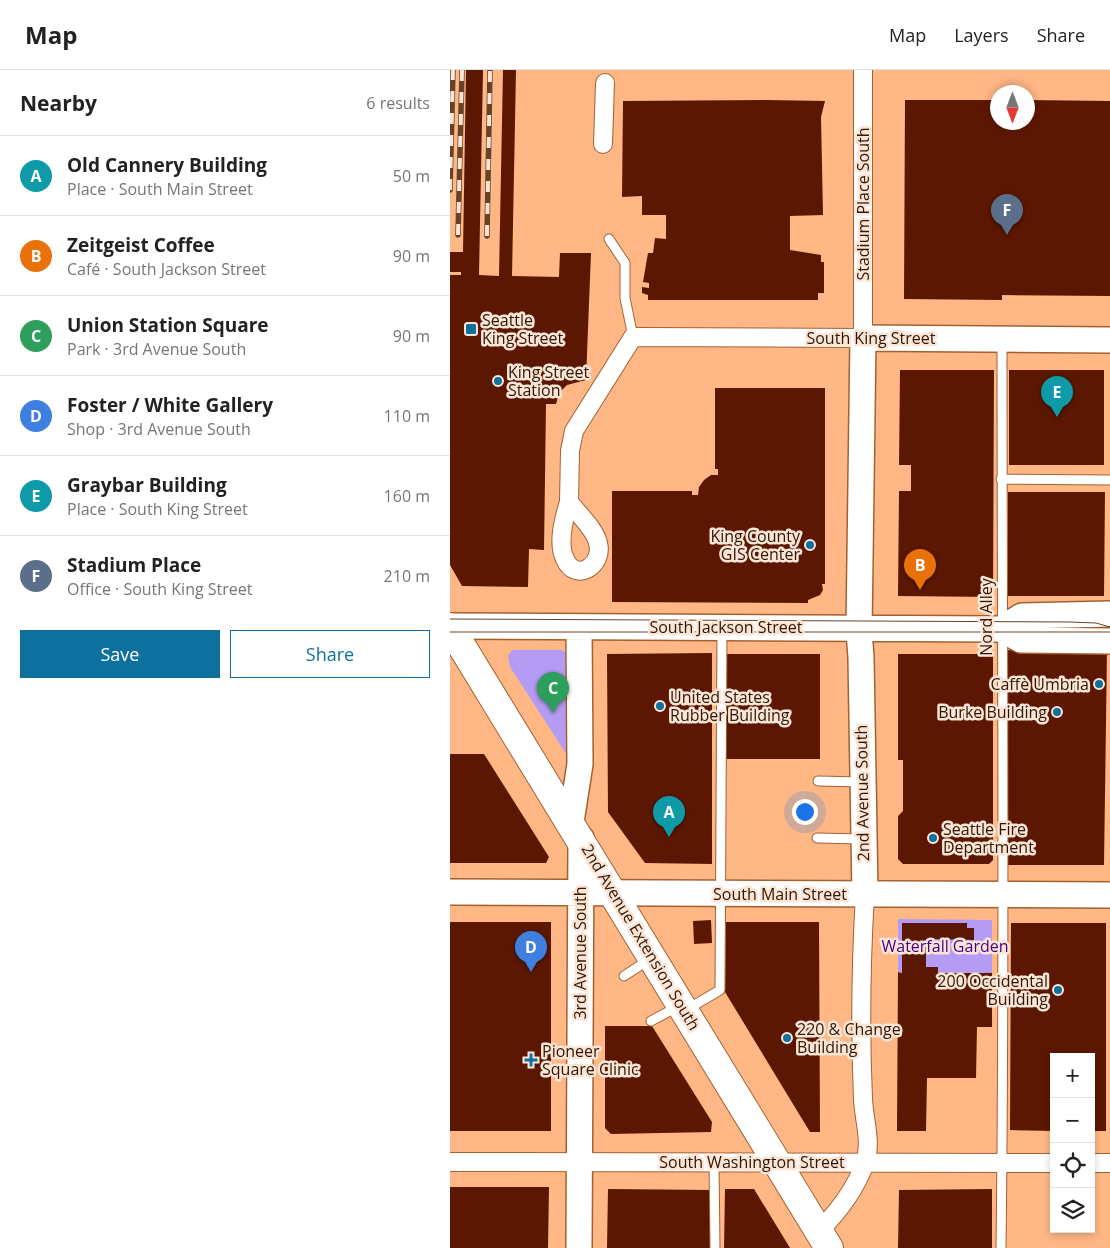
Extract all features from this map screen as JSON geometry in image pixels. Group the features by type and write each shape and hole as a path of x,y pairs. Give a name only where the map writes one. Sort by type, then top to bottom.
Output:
{"main road":[{"name":"2nd Avenue Extension South","path":"450,627 576,830 824,1240"}],"street":[{"name":"Stadium Place South","path":"863,338 864,70"},
{"path":"603,144 604,83"},
{"name":"South King Street","path":"633,338 1110,340"},
{"path":"569,502 570,451 574,431 633,338"},
{"name":"2nd Avenue South","path":"824,1240 865,1162 868,1138 863,1102 862,928 865,894 859,628 863,338"},
{"path":"1001,629 1022,616 1110,614"},
{"name":"South Jackson Street","path":"450,627 1001,629 1021,640 1110,640"},
{"name":"3rd Avenue South","path":"579,627 580,764 576,830 581,893 579,1248"},
{"name":"South Main Street","path":"450,892 1110,895"},
{"name":"South Washington Street","path":"450,1162 776,1161 1050,1163"},
{"path":"1095,1163 1110,1163"}],"lane":[{"path":"610,239 625,263 625,298 633,338"},
{"name":"Nord Alley","path":"1001,1248 1005,895 1001,629 1002,339"},
{"path":"1001,479 1110,480"},
{"path":"651,1021 720,990 722,627"},
{"path":"818,781 862,782"},
{"path":"817,838 863,839"},
{"path":"624,976 653,958"},
{"path":"714,1162 715,1248"}],"green space":[{"path":"513,650 562,650 567,653 569,758 510,667 508,655"},
{"name":"Waterfall Garden","path":"898,919 992,920 992,973 898,972"}],"building":[{"path":"466,70 483,70 479,275 499,276 503,70 516,70 512,276 559,277 560,253 591,253 586,380 567,385 559,393 556,404 546,404 544,550 529,549 528,587 462,586 450,565 450,275 461,275 461,272 450,272 450,252 463,252"},
{"path":"905,100 990,100 990,130 1035,130 1035,100 1110,101 1110,296 1002,295 1002,300 904,299"},
{"path":"623,101 825,101 821,117 823,215 790,216 790,250 821,255 821,262 824,262 824,293 818,293 818,300 648,300 648,295 642,293 642,287 649,288 649,283 643,282 648,253 653,253 655,238 666,239 666,215 642,215 642,196 622,197"},
{"path":"900,370 994,370 993,597 898,596 899,491 911,491 911,465 899,465"},
{"path":"1009,370 1104,370 1104,465 1009,465"},
{"path":"715,388 825,388 825,584 822,584 823,590 820,595 808,600 808,603 612,602 612,491 692,491 692,495 698,495 699,487 704,480 711,475 718,475 718,469 715,469"},
{"path":"1008,492 1105,492 1104,596 1008,596"},
{"path":"1005,650 1107,651 1104,865 1006,865"},
{"path":"712,653 712,864 645,863 608,812 607,654"},
{"path":"726,654 820,654 820,759 726,759"},
{"path":"898,654 993,654 993,860 989,864 903,864 898,859 898,816 903,811 903,760 898,760"},
{"path":"450,754 484,754 549,857 546,863 450,863"},
{"path":"711,920 712,943 694,944 693,921"},
{"path":"450,922 551,922 551,1131 450,1131"},
{"path":"726,922 819,922 820,1132 810,1132 725,992"},
{"path":"902,923 967,923 967,928 974,928 974,940 926,939 926,967 938,967 938,973 992,973 992,1027 977,1027 976,1078 927,1078 926,1131 897,1131 898,972 902,973"},
{"name":"200 Occidental Building","path":"1011,923 1106,923 1106,1131 1095,1131 1095,1053 1050,1053 1050,1131 1010,1130"},
{"path":"605,1026 652,1026 712,1122 711,1132 611,1134 605,1128"},
{"path":"450,1187 549,1187 548,1248 450,1248"},
{"path":"608,1189 712,1190 711,1248 607,1248"},
{"path":"725,1189 754,1189 790,1248 724,1248"},
{"path":"992,1189 992,1248 898,1248 899,1190"}],"tram line":[{"path":"450,619 1070,622 1096,623 1110,627"},
{"path":"450,632 1110,632"}],"railway":[{"path":"450,190 453,70"},
{"path":"458,235 462,70"},
{"path":"487,236 490,70"}],"place":[{"name":"Stadium Place","path":"1007,235"},
{"name":"Seattle King Street","path":"471,329"},
{"name":"King Street Station","path":"498,381"},
{"name":"Graybar Building","path":"1057,417"},
{"name":"King County GIS Center","path":"810,545"},
{"name":"Zeitgeist Coffee","path":"920,590"},
{"name":"Caffè Umbria","path":"1099,684"},
{"name":"United States Rubber Building","path":"660,706"},
{"name":"Burke Building","path":"1057,712"},
{"name":"Union Station Square","path":"553,713"},
{"name":"Old Cannery Building","path":"669,837"},
{"name":"Seattle Fire Department","path":"933,838"},
{"name":"Foster / White Gallery","path":"531,972"},
{"name":"200 Occidental Building","path":"1058,990"},
{"name":"220 & Change Building","path":"787,1038"},
{"name":"Pioneer Square Clinic","path":"531,1060"}]}
